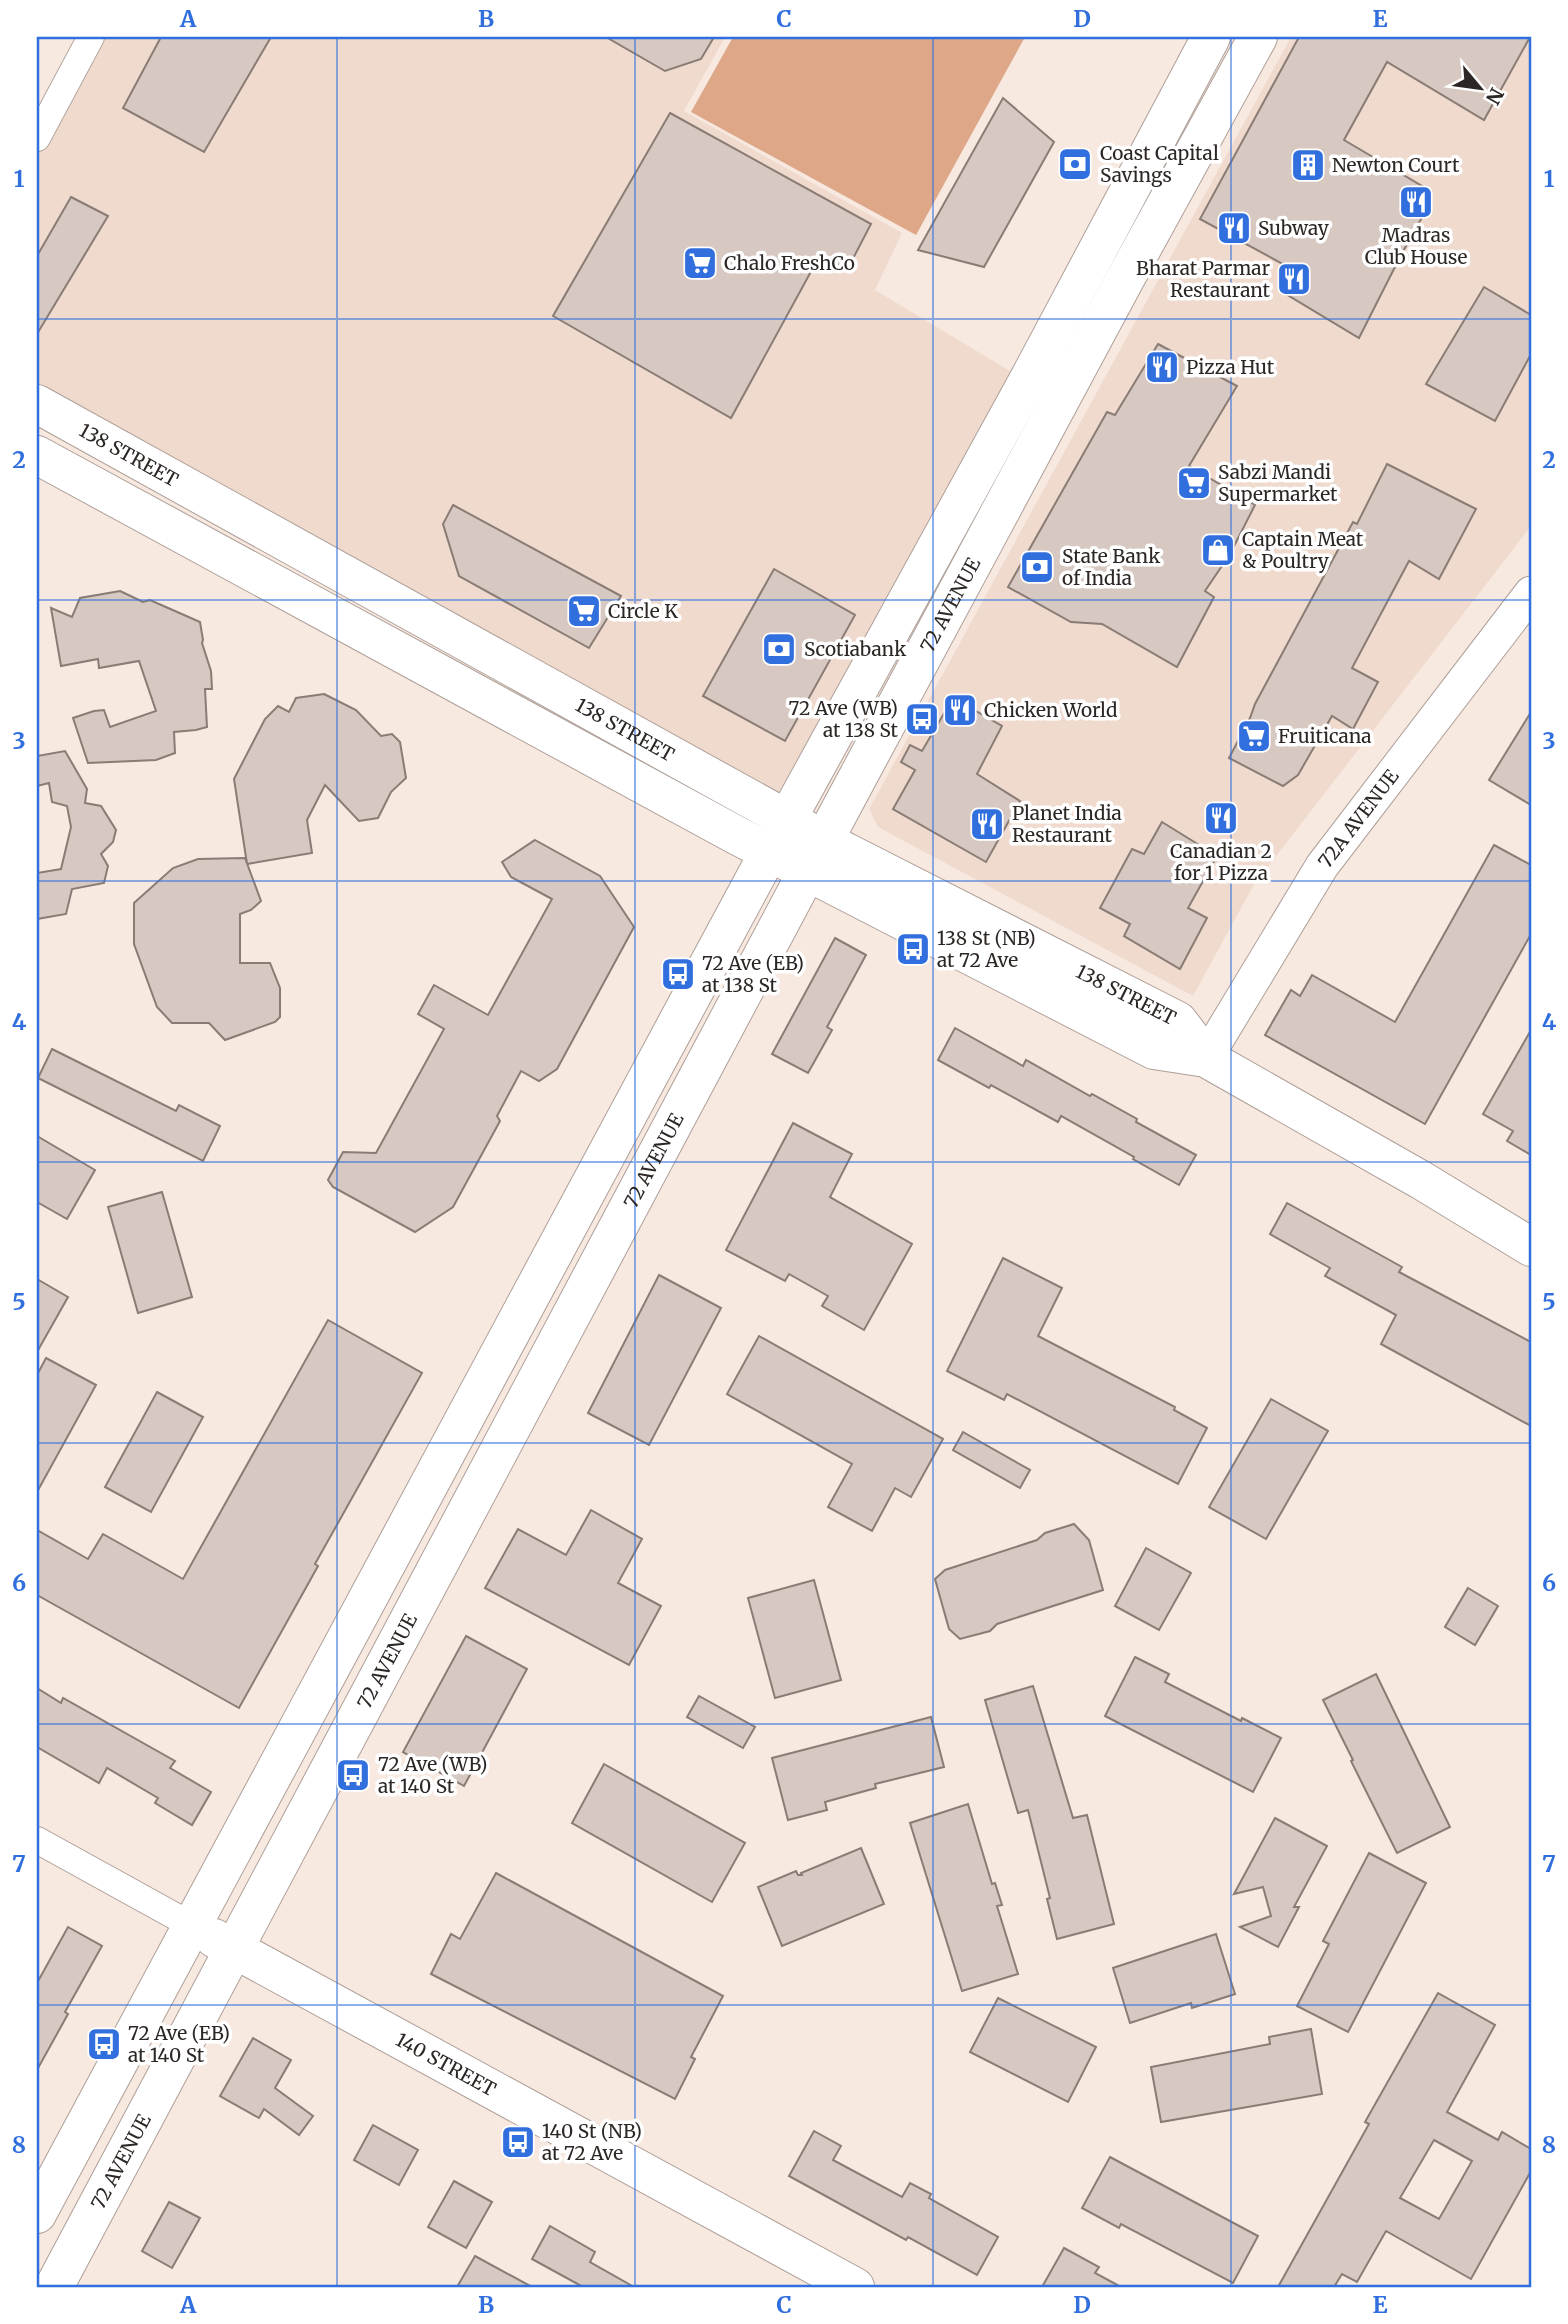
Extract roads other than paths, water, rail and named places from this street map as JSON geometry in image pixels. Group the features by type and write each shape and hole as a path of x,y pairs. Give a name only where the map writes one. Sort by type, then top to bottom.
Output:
{"main road":[{"name":"72 AVENUE","path":"37,2214 768,852 1024,389 1211,37"},
{"name":"72 AVENUE","path":"54,2287 816,855 1130,269 1258,37"},
{"name":"138 STREET","path":"37,404 787,819 816,855"},
{"name":"138 STREET","path":"37,455 768,852 816,855 1178,1021 1206,1058 1421,1180 1531,1247"},
{"name":"140 STREET","path":"191,1925 855,2287"}],"street":[{"path":"37,138 91,37"},
{"name":"72A AVENUE","path":"1206,1058 1322,866 1531,593"},
{"name":"140 STREET","path":"37,1840 191,1925"}],"place":[{"name":"Coast Capital Savings","path":"1075,164"},
{"name":"Newton Court","path":"1308,165"},
{"name":"Madras Club House","path":"1416,202"},
{"name":"Subway","path":"1234,228"},
{"name":"Chalo FreshCo","path":"700,263"},
{"name":"Bharat Parmar Restaurant","path":"1294,279"},
{"name":"Pizza Hut","path":"1162,367"},
{"name":"Sabzi Mandi Supermarket","path":"1194,483"},
{"name":"Captain Meat & Poultry","path":"1218,550"},
{"name":"State Bank of India","path":"1037,567"},
{"name":"Circle K","path":"584,611"},
{"name":"Scotiabank","path":"779,649"},
{"name":"Chicken World","path":"960,710"},
{"name":"72 Ave (WB) at 138 St","path":"922,719"},
{"name":"Fruiticana","path":"1254,736"},
{"name":"Canadian 2 for 1 Pizza","path":"1221,818"},
{"name":"Planet India Restaurant","path":"987,824"},
{"name":"138 St (NB) at 72 Ave","path":"913,949"},
{"name":"72 Ave (EB) at 138 St","path":"678,974"},
{"name":"72 Ave (WB) at 140 St","path":"353,1775"},
{"name":"72 Ave (EB) at 140 St","path":"104,2044"},
{"name":"140 St (NB) at 72 Ave","path":"518,2142"}]}
